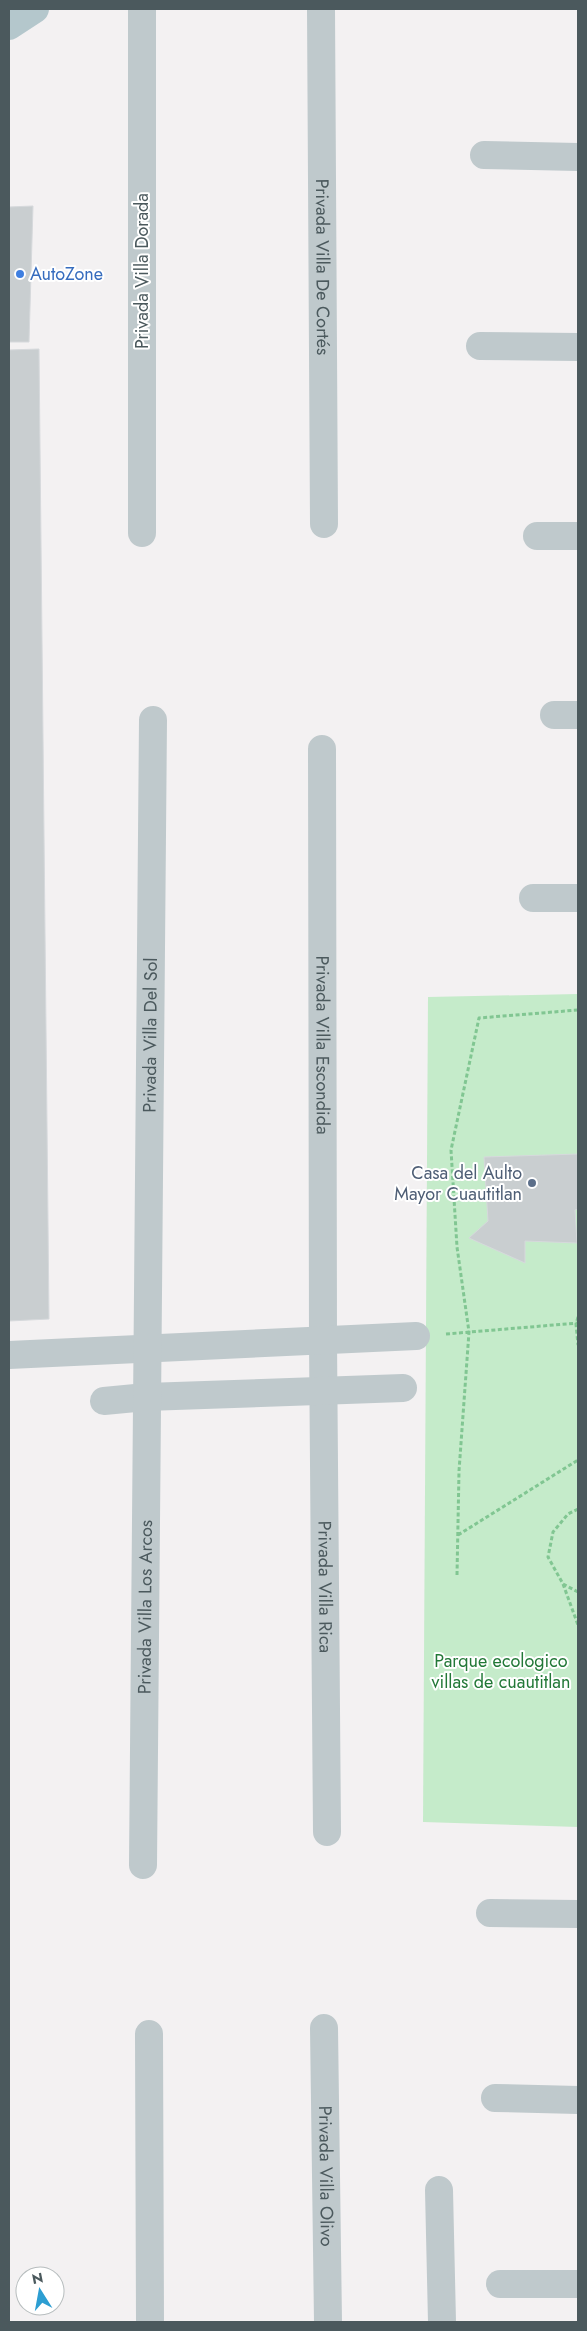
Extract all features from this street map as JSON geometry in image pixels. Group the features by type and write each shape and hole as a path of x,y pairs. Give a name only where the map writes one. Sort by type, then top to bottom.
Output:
{"main road":[{"path":"9,26 36,9"}],"street":[{"name":"Privada Villa Dorada","path":"142,9 142,533"},
{"name":"Privada Villa De Cortés","path":"321,9 324,524"},
{"path":"484,155 578,157"},
{"path":"480,346 578,346"},
{"path":"537,536 578,536"},
{"name":"Privada Villa Del Sol","path":"148,1350 154,720"},
{"name":"Privada Villa Escondida","path":"322,749 323,1341"},
{"path":"533,898 578,898"},
{"path":"9,1355 416,1336"},
{"name":"Privada Villa Rica","path":"323,1341 326,1832"},
{"name":"Privada Villa Los Arcos","path":"143,1865 146,1397 148,1350"},
{"path":"104,1401 146,1397 403,1388"},
{"path":"490,1913 578,1914"},
{"name":"Privada Villa Olivo","path":"324,2028 328,2322"},
{"path":"149,2034 150,2322"},
{"path":"495,2098 578,2100"},
{"path":"439,2190 442,2322"},
{"path":"500,2284 578,2284"}],"path":[{"path":"457,1575 459,1471 470,1332 456,1247 451,1150 479,1018 578,1010"},
{"path":"578,1317 578,1345"},
{"path":"416,1336 577,1323"},
{"path":"458,1536 578,1460"},
{"path":"578,1509 568,1514 553,1532 548,1557 563,1584 578,1624"},
{"path":"563,1584 578,1592"}],"green space":[{"name":"Parque ecologico villas de cuautitlan","path":"578,994 578,1827 423,1822 428,997"}],"building":[{"name":"AutoZone","path":"33,206 29,342 9,342 9,207"},
{"path":"39,349 49,1319 9,1321 9,350"},
{"name":"Casa del Aulto Mayor Cuautitlan","path":"578,1154 578,1209 575,1210 577,1243 525,1241 525,1263 469,1238 488,1221 484,1157"}],"place":[{"name":"AutoZone","path":"20,274"},
{"name":"Casa del Aulto Mayor Cuautitlan","path":"532,1183"}]}
